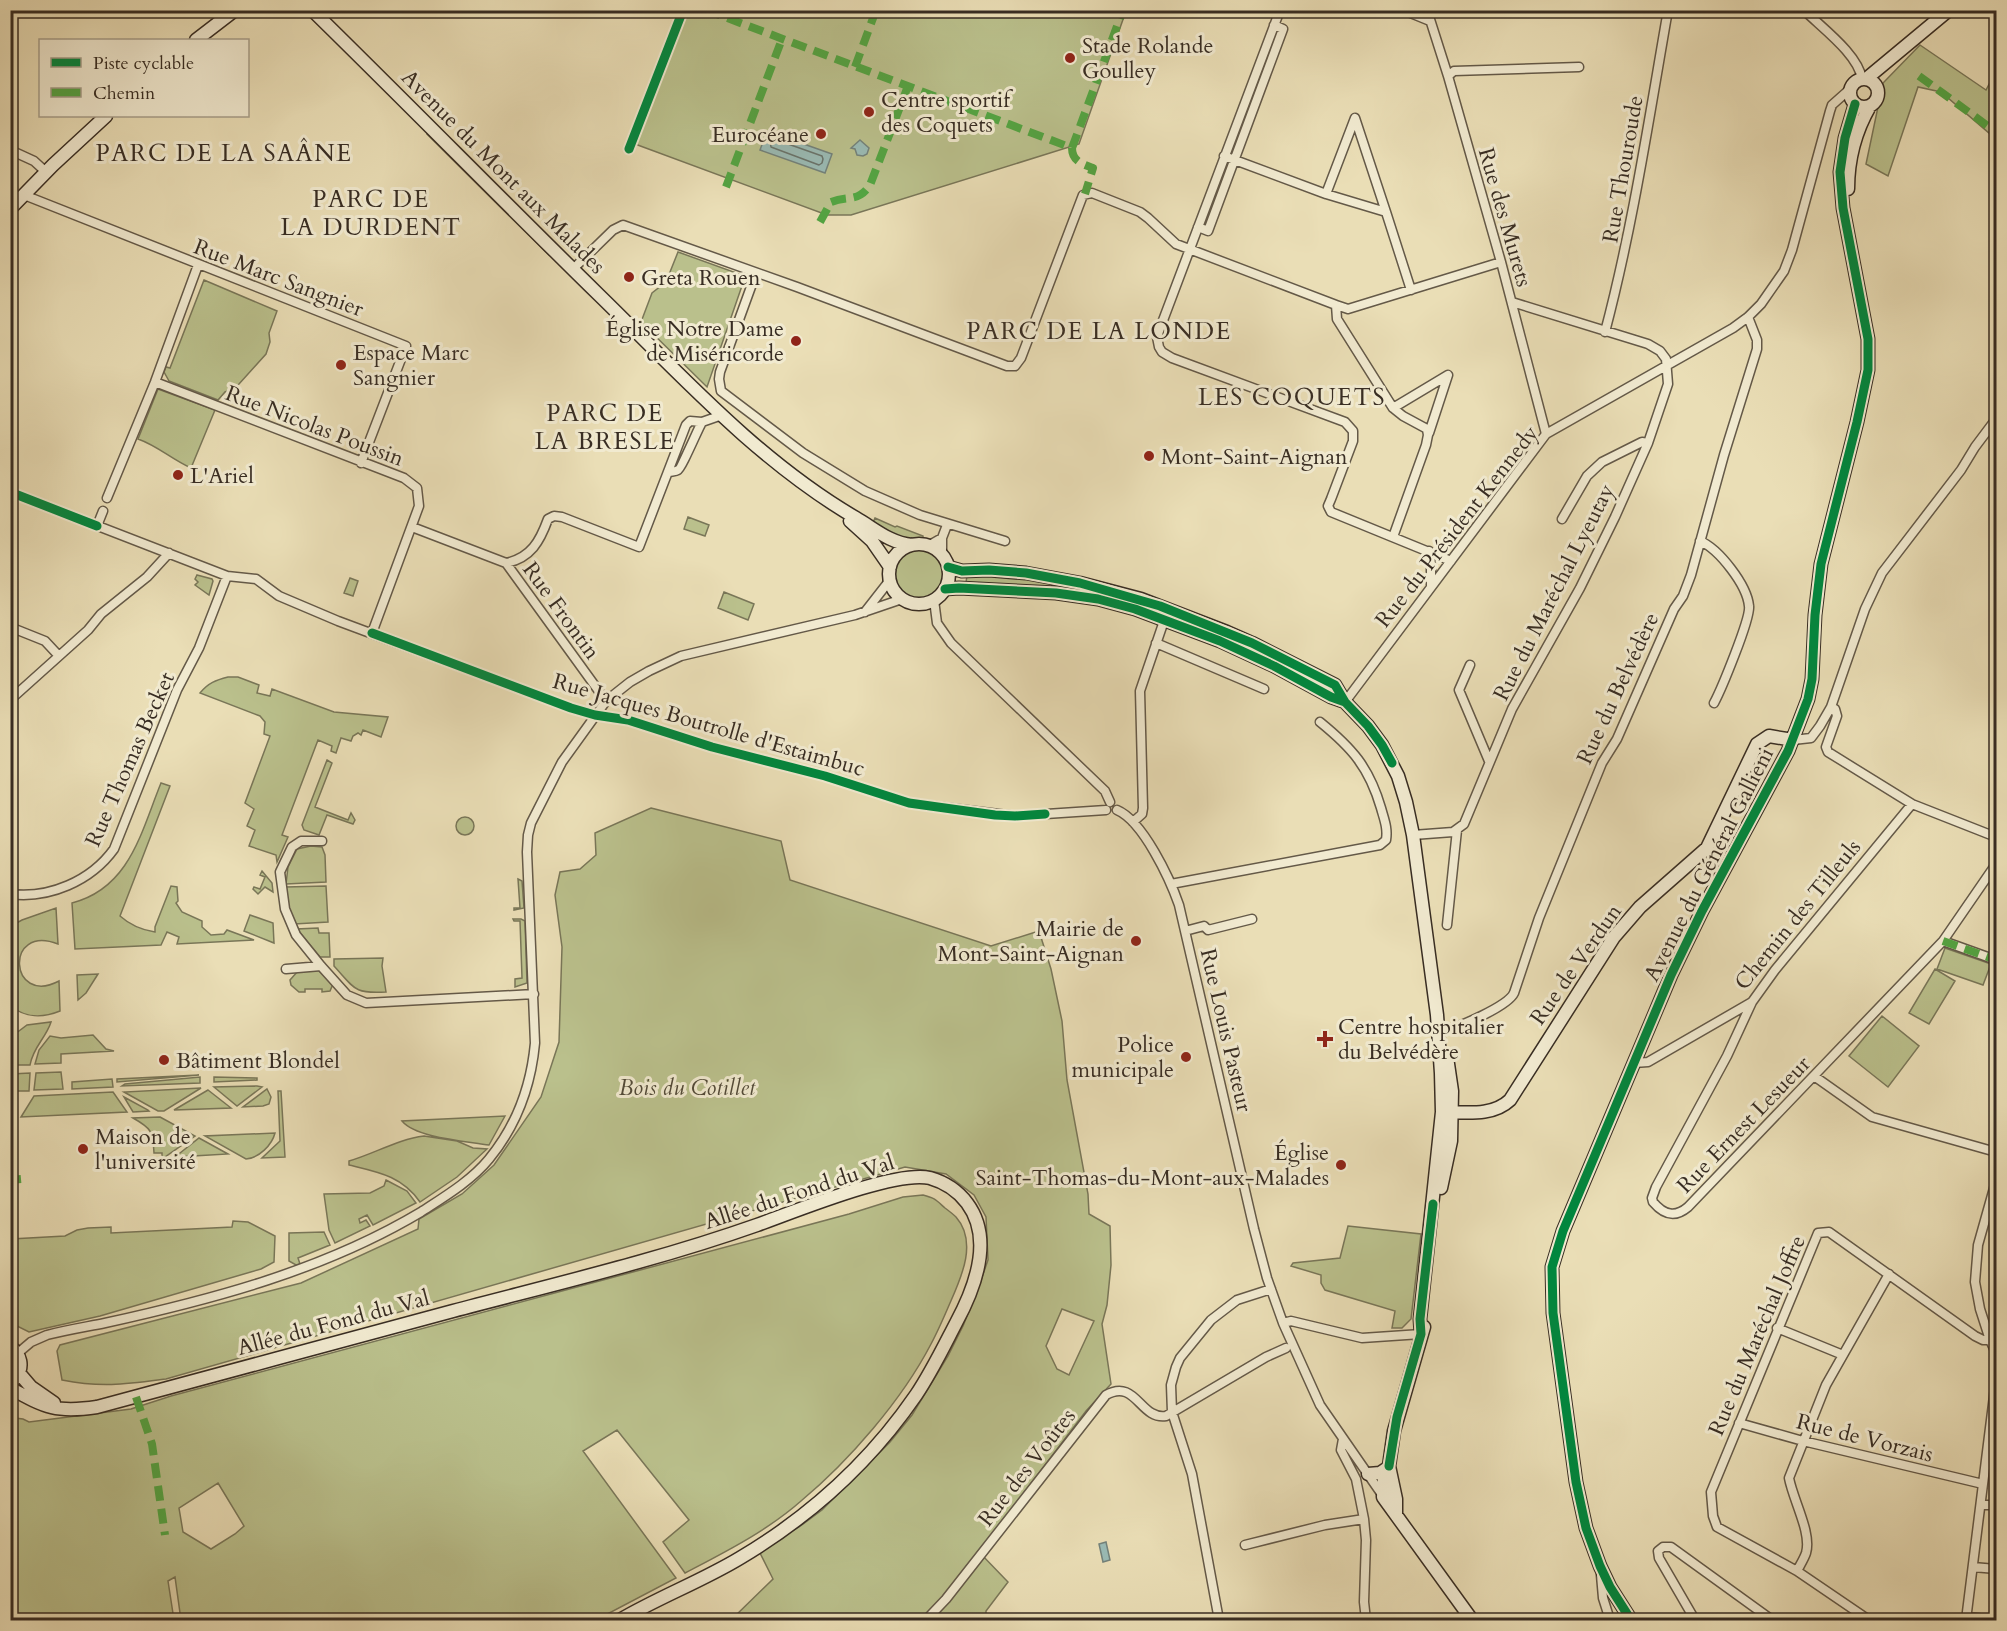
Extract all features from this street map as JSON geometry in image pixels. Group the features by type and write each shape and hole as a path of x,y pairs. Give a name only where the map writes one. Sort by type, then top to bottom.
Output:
{"street":[{"path":"197,39 235,10"},
{"name":"Avenue du Mont aux Malades","path":"312,10 722,415 793,477 829,502 897,543 912,545"},
{"path":"1280,10 1159,331 1157,337 1159,347 1162,352 1172,358 1345,422 1353,431 1353,441 1331,499 1329,509 1331,512 1451,561"},
{"path":"1403,10 1430,21"},
{"name":"Rue des Murets","path":"1427,10 1501,262 1546,434"},
{"name":"Rue Thouroude","path":"1605,332 1635,209 1668,10"},
{"path":"1804,10 1851,56 1861,71 1868,80 1878,93 1870,106 1865,107 1849,97 1856,81 1868,80 1949,10"},
{"path":"1198,227 1208,231 1235,160 1283,29 1274,25"},
{"path":"1448,76 1454,71 1579,67"},
{"name":"Avenue du Général Gallieni","path":"1849,97 1841,180 1843,208 1863,306"},
{"name":"Rue du Président Kennedy","path":"1345,702 1546,434 1748,317 1767,298 1784,271 1792,250 1827,117 1832,105 1849,97"},
{"name":"Avenue du Général Gallieni","path":"1631,1620 1610,1587 1586,1528 1576,1482 1553,1313 1552,1267 1563,1231 1671,975 1702,911 1793,740 1806,707 1812,679 1815,615 1821,564 1868,370 1868,339 1863,289 1848,184 1856,132 1862,117 1870,106"},
{"path":"10,209 105,117"},
{"path":"1326,194 1355,117 1411,290"},
{"path":"10,150 34,161 46,172"},
{"path":"1224,156 1326,194 1386,212"},
{"path":"573,269 614,230 623,225 1006,366 1015,366 1022,358 1085,194 1092,194 1140,212 1173,242 1348,309 1501,262"},
{"name":"Rue Marc Sangnier","path":"24,195 406,346 361,463"},
{"path":"107,498 155,382 198,265"},
{"path":"756,273 720,372 718,379 721,391 803,453 886,501 947,525 1005,541"},
{"path":"1512,302 1648,344 1660,351 1667,365"},
{"path":"1336,305 1337,319 1393,408 1403,417 1427,429 1428,435"},
{"name":"Rue du Belvédère","path":"1442,1031 1460,1027 1511,998 1539,918 1602,763 1617,739 1645,677 1650,660 1683,596 1757,349 1757,340 1748,317"},
{"name":"Rue du Maréchal Lyeutay","path":"1447,925 1457,830 1468,818 1489,761 1512,709 1580,588 1616,517 1648,443 1666,393 1667,365"},
{"path":"1393,408 1448,375 1393,537"},
{"name":"Rue Nicolas Poussin","path":"155,382 404,478 417,488 419,506 372,633"},
{"path":"506,563 518,561 540,541 551,517 562,517 639,547 669,472 682,467 702,422 722,415"},
{"path":"1793,740 1808,740 1813,736 1831,707 1865,609 1882,573 1961,470 1996,419"},
{"path":"1562,519 1587,477 1602,462 1642,442 1648,443"},
{"name":"Rue Jacques Boutrolle d'Estaimbuc","path":"10,492 227,576 256,579 280,597 571,708 595,715 628,720 712,747 825,776 909,802 1015,816 1108,806"},
{"name":"Avenue du Mont aux Malades","path":"829,502 872,541 890,574"},
{"path":"97,525 103,511"},
{"path":"890,574 894,591 902,599 918,604 934,600 945,589 948,581 948,567 942,555 942,538 947,525"},
{"name":"Rue Frontin","path":"412,527 506,563 606,700"},
{"path":"928,546 942,538"},
{"path":"1700,541 1708,544 1735,574 1747,594 1750,609 1721,690 1714,703"},
{"path":"865,612 890,574 898,553 912,545 928,546 942,555"},
{"path":"1429,551 1431,585"},
{"path":"10,700 88,630 101,614 126,596 169,554"},
{"path":"948,567 962,571 1008,571 1053,577 1101,588 1166,614 1345,702 1382,745 1394,767 1407,802 1437,1015 1451,1080 1433,1204 1420,1319 1421,1334"},
{"name":"Rue Thomas Becket","path":"10,894 28,896 80,880 102,864 114,849 177,690 199,648 227,576"},
{"path":"945,589 1077,595 1166,614"},
{"path":"10,1383 19,1373 21,1364 14,1349 47,1335 202,1299 310,1266 376,1236 445,1196 475,1173 488,1161 516,1117 531,1074 535,1042 528,835 562,762 606,700 649,671 681,656 865,612 902,599"},
{"path":"934,600 937,623 951,643 1105,791 1108,806"},
{"path":"1133,822 1142,814 1143,808 1140,691 1166,614"},
{"path":"10,627 45,640 59,656"},
{"path":"1156,643 1264,689"},
{"path":"1470,665 1459,690 1489,761"},
{"path":"1831,707 1837,716 1826,747 1828,752 1912,804 1996,837"},
{"path":"1171,885 1380,845 1386,840 1387,830 1384,818 1366,769 1347,744 1320,722"},
{"name":"Rue de Verdun","path":"1447,1112 1491,1111 1510,1100 1614,938 1640,907 1707,848 1756,744 1770,736 1793,740"},
{"name":"Chemin des Tilleuls","path":"1634,1063 1648,1062 1752,1002 1775,970 1912,804"},
{"name":"Rue Louis Pasteur","path":"1108,806 1117,805 1117,810 1133,822 1158,857 1171,885 1185,931 1254,1229 1271,1289 1283,1323 1320,1405 1383,1497"},
{"path":"1413,835 1457,830"},
{"path":"322,842 301,841 292,847 282,867 280,877 285,909 296,935 347,996 366,1003 534,994"},
{"name":"Rue Ernest Lesueur","path":"1752,1002 1727,1056 1656,1187 1652,1198 1655,1205 1670,1214 1681,1213 1943,941 1996,864"},
{"path":"1185,931 1204,926 1208,930 1215,929 1252,919"},
{"path":"1943,941 1996,960"},
{"path":"286,969 321,966"},
{"path":"1437,1015 1436,1029 1451,1148 1441,1187 1427,1319 1397,1417 1383,1497 1472,1620"},
{"path":"1814,1076 1872,1117 1996,1152"},
{"name":"Allée du Fond du Val","path":"10,1388 54,1409 72,1410 97,1407 679,1251 836,1197 900,1179 917,1177 931,1179 945,1184 956,1192 968,1205 978,1226 981,1244 978,1265 960,1316 936,1363 886,1435 829,1494 774,1536 739,1559 620,1620"},
{"path":"1996,1181 1978,1245 1975,1282 1980,1310 1996,1353"},
{"name":"Rue du Maréchal Joffre","path":"1797,1570 1721,1530 1714,1521 1712,1488 1818,1233 1829,1232 1975,1336 1983,1340 1990,1340"},
{"path":"1869,1620 1797,1570 1806,1554 1807,1537 1789,1478 1826,1385 1889,1274"},
{"path":"1219,1620 1192,1474 1172,1412 1172,1378 1186,1350 1221,1311 1238,1300 1271,1289"},
{"path":"1283,1323 1292,1321 1362,1338 1421,1334"},
{"path":"1777,1328 1843,1355"},
{"path":"1172,1412 1266,1357 1287,1348"},
{"path":"19,1373 42,1396 72,1410"},
{"path":"1995,1620 1966,1619 1996,1380"},
{"name":"Rue des Voûtes","path":"926,1620 946,1599 1106,1395 1115,1390 1124,1390 1153,1414 1160,1416 1172,1412"},
{"name":"Rue de Vorzais","path":"1739,1423 1803,1441 1983,1484"},
{"path":"1343,1439 1341,1450 1356,1479 1364,1519 1366,1620"},
{"path":"1368,1474 1380,1473 1387,1468"},
{"path":"1387,1468 1396,1515"},
{"path":"1981,1505 1996,1505"},
{"path":"1245,1545 1325,1525 1364,1519"},
{"path":"1695,1620 1659,1558 1658,1551 1663,1547 1671,1547 1772,1620"},
{"path":"1600,1566 1603,1598 1610,1620"},
{"path":"1973,1567 1996,1569"}],"green space":[{"name":"Centre sportif des Coquets","path":"687,11 1126,11 1079,144 851,215 827,215 635,144"},
{"path":"1920,45 1986,90 1996,71 1996,139 1941,92 1918,87 1888,176 1866,164 1883,83"},
{"path":"428,132 551,253 549,255 427,134"},
{"path":"678,252 742,275 744,280 707,387 641,322 652,293 666,282"},
{"path":"204,280 277,311 269,333 270,342 266,354 239,384 225,392 218,400 169,381 164,372 166,367 170,368"},
{"path":"158,389 215,410 191,468 138,439"},
{"path":"688,517 709,525 705,536 684,529"},
{"path":"875,518 923,536 923,539 903,541 872,525"},
{"path":"914,550 924,550 939,560 943,574 939,588 933,594 924,598 914,598 899,588 895,579 895,569 905,554"},
{"path":"197,575 212,579 209,595 195,585 198,582 195,579"},
{"path":"967,575 1007,575 1118,596 1045,586 966,583"},
{"path":"350,578 358,581 353,596 344,593"},
{"path":"724,592 754,604 748,620 718,608"},
{"path":"228,677 238,677 259,685 257,693 270,696 272,689 334,712 388,717 381,737 363,730 361,735 358,733 353,736 351,741 341,738 336,753 331,751 332,746 318,740 282,835 288,837 277,862 276,855 249,846 255,830 247,826 254,809 245,803 270,736 264,734 265,722 260,716 200,693 213,682"},
{"path":"327,760 332,763 315,807 348,820 351,813 355,820 353,824 327,815 319,835 304,830 302,825"},
{"path":"161,783 170,786 120,916 136,927 155,932 171,886 177,887 178,901 176,903 182,912 202,921 202,927 211,935 224,934 227,930 254,940 177,944 179,937 167,932 161,945 75,949 72,903 92,896 108,885 120,871 131,856 139,839"},
{"name":"Bois du Cotillet","path":"651,808 781,841 790,880 991,946 1039,931 1051,969 1062,1021 1067,1080 1088,1194 1089,1214 1110,1226 1111,1265 1107,1305 1102,1324 1111,1384 1086,1411 979,1552 1008,1582 986,1611 986,1620 731,1620 773,1579 759,1551 822,1510 890,1442 912,1415 948,1356 963,1326 988,1260 986,1217 974,1195 946,1174 905,1167 166,1379 102,1385 62,1380 57,1351 60,1345 301,1283 418,1229 419,1219 462,1194 494,1165 541,1097 559,1042 562,947 555,895 560,872 580,869 596,855 595,833","holes":["1062,1309 1094,1321 1069,1375 1057,1369 1046,1346"]},
{"path":"461,817 469,817 474,822 472,833 461,835 456,830 456,822"},
{"path":"311,846 322,847 325,855 326,882 286,884 288,867 297,849"},
{"path":"262,871 272,883 273,892 265,887 258,894 253,889 254,887 260,889 265,877 260,875"},
{"path":"518,879 522,881 524,908 514,910 514,908 520,908"},
{"path":"326,886 328,922 294,924 287,902 286,887"},
{"path":"56,908 58,944 40,941 28,945 21,953 20,964 22,975 30,983 42,986 59,981 60,1011 41,1016 28,1015 11,1006 11,926"},
{"path":"250,915 273,923 274,943 244,931"},
{"path":"513,919 525,921 527,983 515,987 515,979 522,978 520,921"},
{"path":"318,928 319,933 329,933 330,957 320,957 297,929"},
{"path":"1945,948 1991,964 1983,985 1937,969"},
{"path":"383,958 386,992 361,991 346,980 334,966 334,959"},
{"path":"1935,969 1955,981 1929,1024 1909,1013"},
{"path":"318,970 333,984 330,991 305,989 305,992 299,992 291,985 290,980 298,971"},
{"path":"98,974 86,993 78,1000 77,975"},
{"path":"1882,1016 1919,1046 1888,1087 1849,1056"},
{"path":"51,1022 30,1065 11,1065 11,1037 27,1025"},
{"path":"93,1035 106,1049 114,1051 61,1054 61,1063 35,1064 39,1050 50,1036 61,1038"},
{"path":"61,1072 63,1089 34,1090 36,1073"},
{"path":"30,1073 29,1091 11,1091 11,1074"},
{"path":"199,1075 117,1082 117,1079"},
{"path":"200,1077 200,1083 122,1086 125,1084"},
{"path":"214,1077 257,1078 257,1080 214,1082"},
{"path":"112,1079 113,1087 72,1089 72,1082"},
{"path":"214,1087 262,1087 237,1106"},
{"path":"201,1088 164,1111 158,1111 124,1092"},
{"path":"267,1089 271,1097 269,1104 243,1107"},
{"path":"208,1090 231,1108 174,1110"},
{"path":"278,1091 281,1091 285,1157 262,1158 280,1141"},
{"path":"113,1092 127,1112 21,1117 34,1096"},
{"path":"124,1097 148,1110 149,1111 133,1112"},
{"path":"505,1116 489,1145 430,1135 409,1127 402,1121"},
{"path":"160,1117 195,1136 162,1159 162,1153 154,1153 150,1131 133,1118"},
{"path":"275,1133 264,1150 246,1159 205,1136"},
{"path":"424,1136 457,1141 473,1148 487,1149 457,1177 420,1202 405,1186 389,1176 349,1165 349,1161 405,1140"},
{"path":"199,1138 228,1154 175,1157"},
{"path":"386,1180 407,1191 416,1203 373,1225 367,1215 359,1219 360,1223 366,1220 370,1226 335,1243 329,1230 324,1194 370,1193 384,1186"},
{"path":"923,1195 933,1198 956,1217 963,1227 967,1249 959,1283 934,1339 905,1387 856,1449 819,1485 788,1512 745,1540 685,1573 663,1542 689,1520 617,1430 583,1451 676,1578 596,1620 181,1620 175,1577 168,1581 174,1620 11,1620 11,1410 15,1418 29,1422 131,1409 171,1396 849,1214 903,1197","holes":["218,1483 244,1526 211,1549 183,1532 179,1508"]},
{"path":"233,1221 248,1222 275,1236 274,1262 261,1269 100,1316 29,1332 11,1323 11,1239 65,1236 88,1228 111,1227 111,1233 232,1227"},
{"path":"1348,1226 1421,1234 1411,1319 1402,1328 1392,1328 1395,1311 1325,1290 1321,1283 1321,1275 1291,1266 1293,1263 1340,1258"},
{"path":"324,1232 330,1245 298,1258 300,1264 296,1265 289,1261 289,1233"}],"water":[{"path":"767,131 832,154 825,173 760,150"},
{"path":"860,140 869,148 867,154 863,156 857,155 855,149 851,148"},
{"path":"1106,1542 1110,1560 1103,1562 1099,1544"}],"marked path":[{"path":"706,10 1072,148 1123,10"},
{"path":"855,67 876,10"},
{"path":"726,187 782,39"},
{"path":"1919,76 1996,132"},
{"path":"820,222 831,202 857,196 866,191 870,185 908,86"},
{"path":"1072,148 1076,159 1093,168 1085,194"},
{"path":"1943,941 1996,960"},
{"path":"10,1180 21,1179"},
{"path":"136,1397 152,1444 165,1535"}],"cycle path":[{"path":"629,149 683,10"},
{"path":"1631,1620 1610,1587 1586,1528 1576,1482 1553,1313 1552,1267 1563,1231 1671,975 1702,911 1788,751 1808,699 1812,679 1815,615 1821,564 1868,370 1868,339 1843,208 1840,172 1845,138 1855,104"},
{"path":"10,492 97,526"},
{"path":"948,567 962,571 989,570 1026,573 1080,583 1160,606 1252,643 1335,685 1345,702 1382,745 1392,763"},
{"path":"945,589 1056,593 1098,599 1135,609 1220,641 1345,702"},
{"path":"372,633 571,708 595,715 628,720 712,747 825,776 909,803 995,815 1045,814"},
{"path":"1389,1466 1397,1417 1421,1334 1420,1319 1433,1204"}],"place":[{"name":"Stade Rolande Goulley","path":"1070,58"},
{"name":"Centre sportif des Coquets","path":"869,112"},
{"name":"Eurocéane","path":"821,134"},
{"name":"Greta Rouen","path":"629,277"},
{"name":"Église Notre Dame de Miséricorde","path":"796,341"},
{"name":"Espace Marc Sangnier","path":"341,365"},
{"name":"Mont-Saint-Aignan","path":"1149,456"},
{"name":"L'Ariel","path":"178,475"},
{"name":"Mairie de Mont-Saint-Aignan","path":"1136,941"},
{"name":"Centre hospitalier du Belvédère","path":"1325,1039"},
{"name":"Police municipale","path":"1186,1057"},
{"name":"Bâtiment Blondel","path":"164,1060"},
{"name":"Maison de l'université","path":"83,1149"},
{"name":"Église Saint-Thomas-du-Mont-aux-Malades","path":"1341,1165"}],"district":[{"name":"PARC DE LA SAÂNE","path":"224,153"},
{"name":"PARC DE LA DURDENT","path":"371,213"},
{"name":"PARC DE LA LONDE","path":"1099,331"},
{"name":"LES COQUETS","path":"1292,397"},
{"name":"PARC DE LA BRESLE","path":"605,427"}]}
